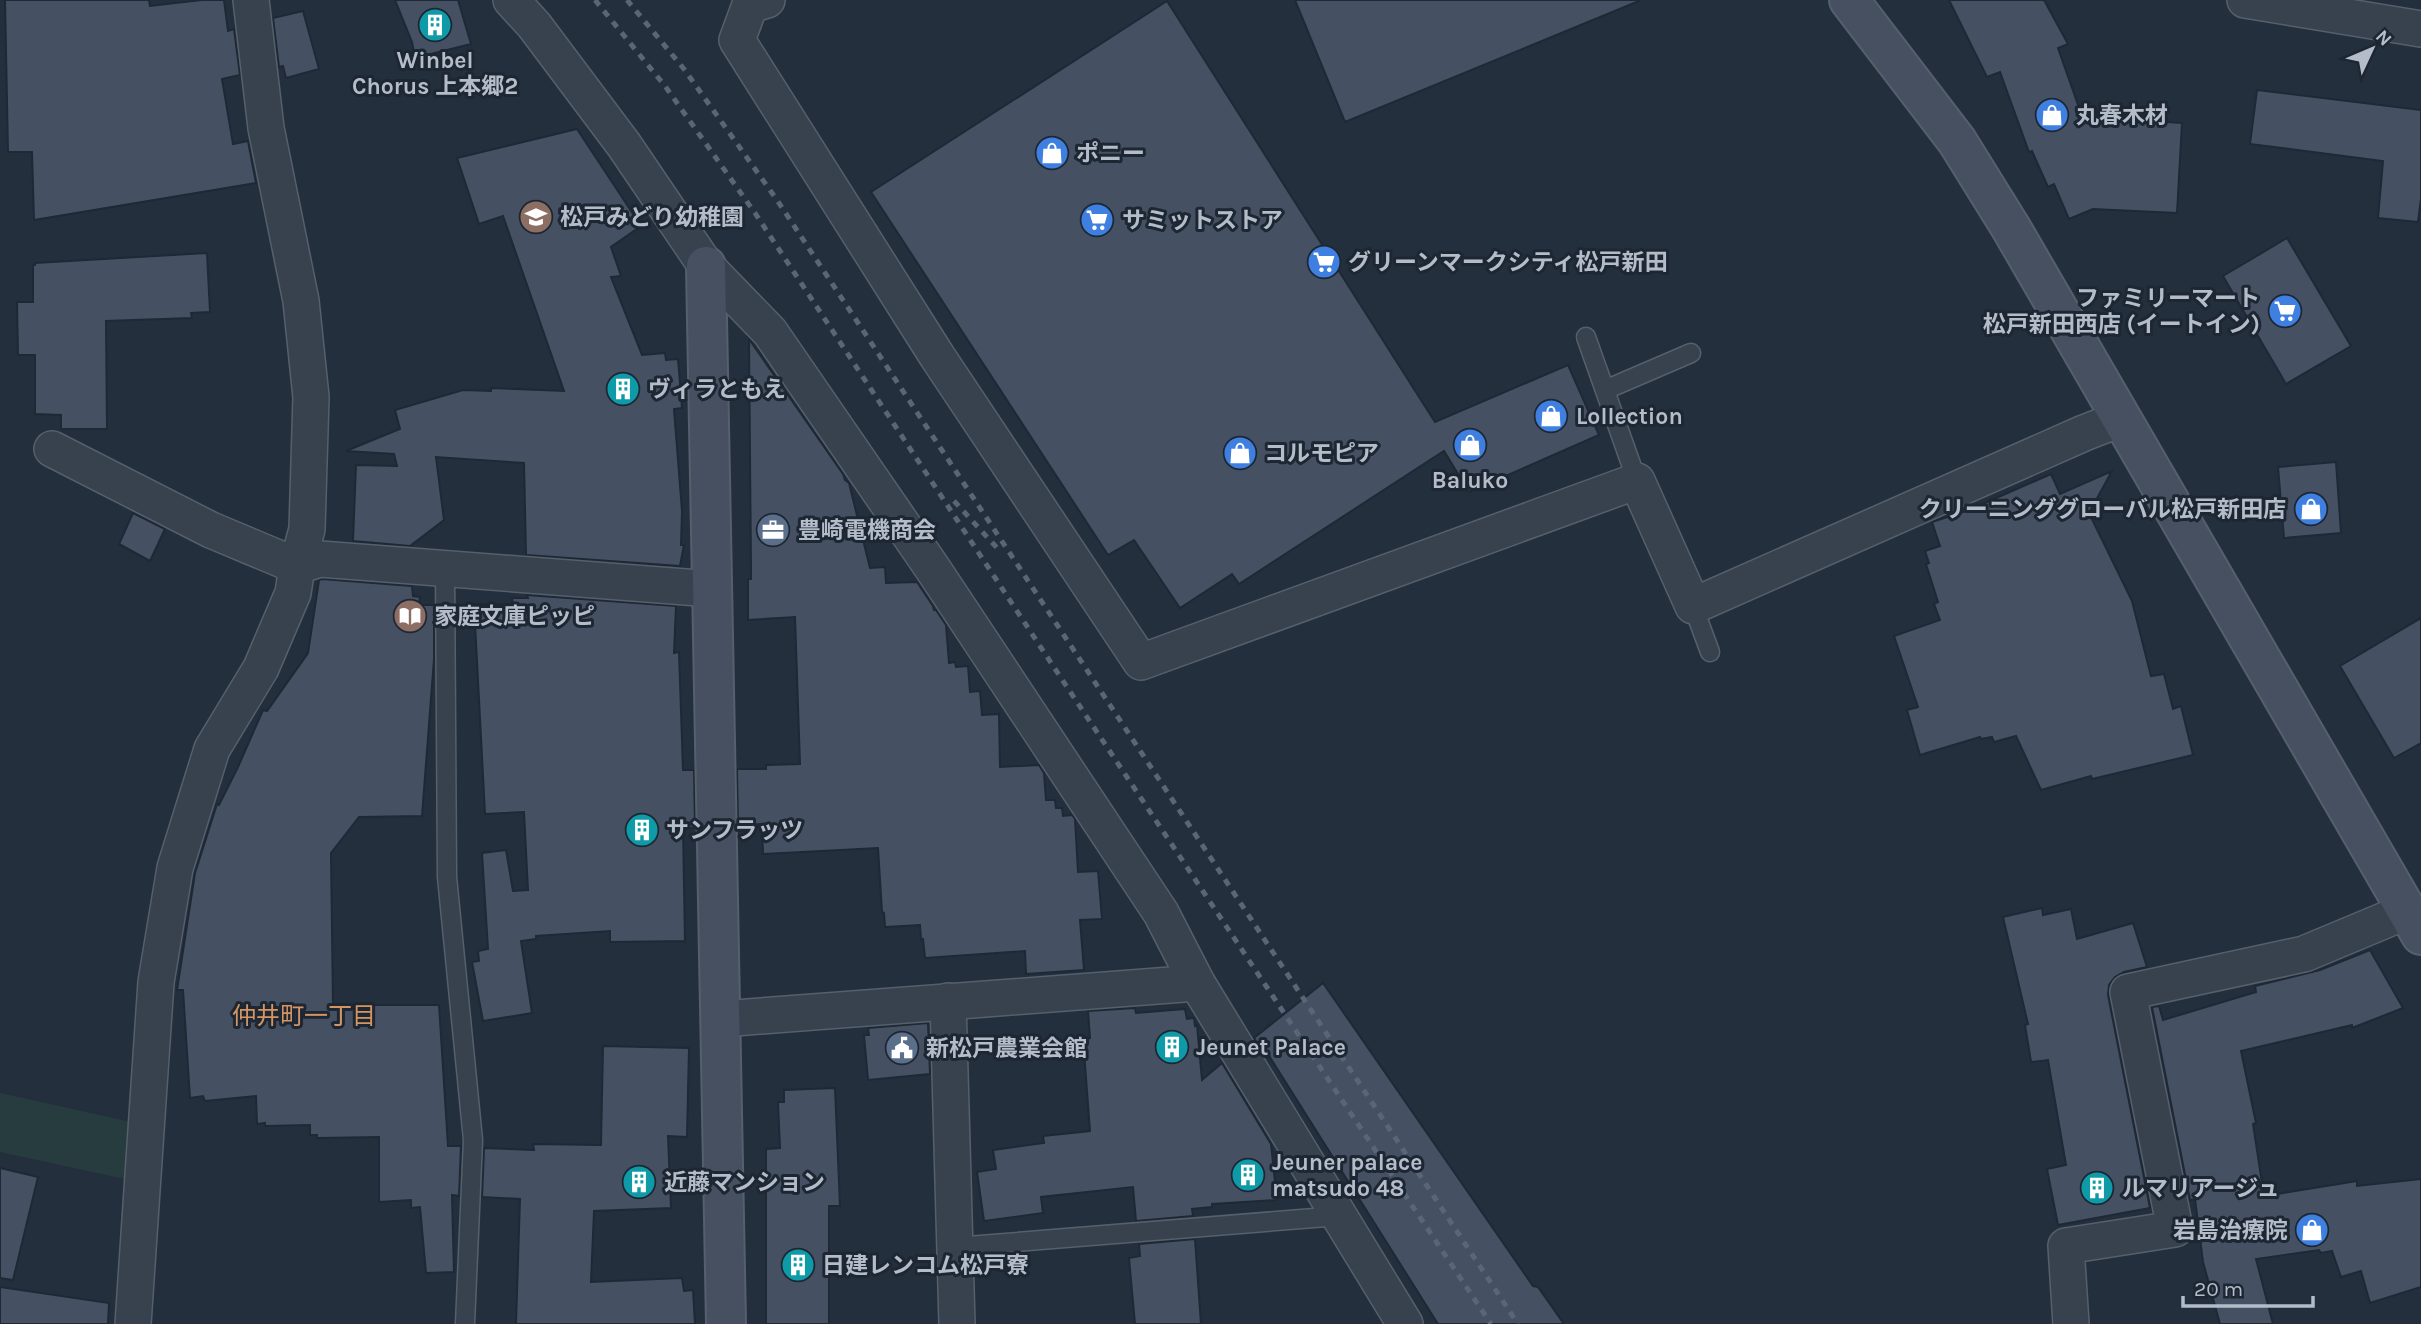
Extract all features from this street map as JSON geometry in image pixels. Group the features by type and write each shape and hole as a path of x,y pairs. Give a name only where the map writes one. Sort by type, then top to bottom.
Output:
{"street":[{"path":"133,1324 156,982 175,868 212,748 261,668 293,593 307,529 311,397 301,301 266,128 251,0"},
{"path":"511,0 534,25 624,145 706,266 770,332 933,569 1161,913 1197,983 1405,1324"},
{"path":"767,0 750,5 737,40 937,356 1141,662 1637,481 1693,606 2120,419"},
{"path":"1849,0 1957,141 2011,228 2414,923 2304,954 2128,992 2175,1229 2066,1246 2071,1324"},
{"path":"2245,0 2421,29"},
{"path":"706,266 726,1324"},
{"path":"52,449 211,530 297,566 320,559 712,589"},
{"path":"721,1019 1197,983"},
{"path":"948,1001 957,1324"}],"lane":[{"path":"1586,337 1637,481"},
{"path":"1605,390 1691,353"},
{"path":"445,569 447,877 473,1140 465,1324"},
{"path":"1693,606 1710,652"},
{"path":"956,1248 1339,1216"}],"green space":[{"path":"0,1093 131,1122 125,1179 0,1152"}],"building":[{"path":"5,0 149,0 150,6 224,0 228,31 234,29 240,75 222,79 233,144 248,141 256,183 34,220 32,152 8,152"},
{"name":"Winbel Chorus 上本郷2","path":"395,0 458,0 471,44 415,58 412,42"},
{"path":"1295,0 1639,0 1639,1 1345,122"},
{"path":"1949,0 2044,0 2068,44 2058,48 2082,116 2182,123 2177,213 2093,209 2069,219 2054,184 2048,187 2032,151 2029,152 2000,72 1987,77"},
{"path":"1167,1 1435,422 1568,365 1599,435 1469,492 1444,451 1239,584 1232,574 1180,608 1134,540 1108,555 871,192"},
{"path":"303,11 319,69 286,78 283,66 279,67 273,18"},
{"path":"2257,90 2421,110 2421,198 2418,222 2378,218 2383,161 2250,144"},
{"path":"577,129 641,226 611,247 621,276 611,277 642,355 665,353 666,360 678,359 682,408 674,409 682,511 681,545 684,545 680,566 526,555 524,463 436,457 444,520 410,546 353,541 356,465 397,466 394,454 346,451 400,429 395,410 463,390 491,391 491,388 564,391 503,216 479,224 457,158"},
{"path":"2287,238 2351,346 2286,384 2223,276"},
{"path":"207,253 210,312 191,313 192,318 106,321 107,429 61,429 61,415 35,414 35,355 18,355 17,302 33,302 35,263"},
{"path":"749,339 849,483 870,568 885,567 886,583 917,582 946,625 949,663 955,662 956,667 968,666 970,692 980,691 982,715 999,714 1000,767 1039,765 1044,773 1046,800 1055,800 1056,808 1062,808 1063,816 1072,815 1075,819 1078,872 1098,871 1102,919 1080,920 1084,970 1026,974 1025,951 925,958 920,925 885,927 878,848 763,854 762,824 738,825 737,769 766,769 766,765 800,764 795,617 748,620 748,579 751,579"},
{"path":"2336,462 2341,533 2284,538 2278,467"},
{"path":"2112,471 2089,513 2132,601 2151,676 2164,674 2173,709 2181,706 2193,755 2092,779 2091,776 2041,790 2016,736 1994,742 1992,737 1980,737 1920,755 1907,710 1918,707 1894,636 1940,620 1934,604 1938,602 1926,564 1929,563 1925,551 1940,546 1932,522 1969,510 2051,474 2060,494"},
{"path":"133,513 165,529 150,561 119,544"},
{"path":"319,580 412,586 413,596 420,597 419,605 434,605 434,659 422,816 359,817 331,853 333,1005 439,1005 448,1146 461,1146 459,1196 452,1195 454,1272 426,1273 420,1207 411,1208 411,1200 379,1202 379,1137 317,1138 317,1135 310,1135 310,1125 257,1124 256,1096 205,1101 203,1096 190,1098 183,990 177,990 195,873 217,804 219,805 238,767 263,710 267,711 308,653"},
{"path":"527,595 676,606 674,653 679,652 683,770 694,770 695,828 683,828 685,941 610,942 610,931 536,936 536,939 521,941 532,1013 483,1021 472,962 479,961 478,951 488,949 482,853 506,850 513,891 528,890 524,812 485,814 474,604 513,604 512,598 528,598"},
{"path":"2421,618 2421,743 2394,758 2340,666"},
{"path":"2042,908 2043,915 2071,909 2077,939 2133,923 2147,967 2115,977 2109,985 2108,995 2150,1208 2058,1225 2047,1169 2066,1165 2048,1060 2031,1062 2025,1025 2028,1024 2003,917"},
{"path":"2370,950 2403,1008 2352,1028 2352,1025 2241,1051 2256,1123 2253,1124 2264,1196 2357,1181 2357,1186 2421,1179 2421,1287 2370,1303 2361,1271 2341,1277 2332,1251 2321,1253 2319,1250 2256,1259 2273,1324 2220,1324 2203,1262 2195,1199 2190,1200 2152,1007 2159,1006 2163,1020 2256,992 2255,986 2320,970"},
{"path":"1323,983 1533,1286 1538,1287 1564,1324 1438,1324 1261,1043 1262,1051 1254,1038"},
{"path":"1135,1008 1136,1013 1185,1009 1187,1019 1194,1018 1202,1080 1222,1063 1271,1144 1277,1200 1212,1204 1212,1207 1192,1209 1193,1216 1136,1221 1133,1187 1041,1197 1043,1213 984,1221 977,1172 996,1169 993,1150 1044,1143 1043,1136 1090,1131 1083,1038 1090,1038 1088,1011"},
{"path":"928,1023 930,1074 868,1080 864,1035 869,1035 868,1028"},
{"path":"603,1046 689,1048 687,1137 668,1136 671,1208 594,1211 591,1282 682,1278 684,1291 693,1290 695,1324 516,1324 520,1199 482,1197 484,1148 534,1150 533,1144 601,1145"},
{"name":"日建レンコム松戸寮","path":"835,1088 840,1206 829,1206 829,1324 766,1324 766,1149 780,1148 778,1102 784,1102 784,1090"},
{"path":"0,1168 38,1177 13,1280 0,1278"},
{"path":"1195,1239 1201,1324 1135,1324 1129,1258 1140,1256 1139,1244"},
{"path":"0,1287 109,1303 108,1324 0,1324"}],"railway":[{"path":"595,0 665,86 755,213 1491,1324"},
{"path":"627,0 684,69 777,200 1518,1324"},
{"path":"954,501 999,550"}],"place":[{"name":"Winbel Chorus 上本郷2","path":"435,25"},
{"name":"丸春木材","path":"2052,115"},
{"name":"ポニー","path":"1052,153"},
{"name":"松戸みどり幼稚園","path":"536,217"},
{"name":"サミットストア","path":"1097,220"},
{"name":"グリーンマークシティ松戸新田","path":"1324,262"},
{"name":"ファミリーマート 松戸新田西店 (イートイン)","path":"2285,311"},
{"name":"ヴィラともえ","path":"623,389"},
{"name":"Lollection","path":"1551,416"},
{"name":"Baluko","path":"1470,445"},
{"name":"コルモピア","path":"1240,453"},
{"name":"クリーニンググローバル松戸新田店","path":"2311,509"},
{"name":"豊崎電機商会","path":"773,530"},
{"name":"家庭文庫ピッピ","path":"410,616"},
{"name":"サンフラッツ","path":"642,830"},
{"name":"Jeunet Palace","path":"1172,1047"},
{"name":"新松戸農業会館","path":"902,1048"},
{"name":"Jeuner palace matsudo 48","path":"1248,1175"},
{"name":"近藤マンション","path":"639,1182"},
{"name":"ルマリアージュ","path":"2097,1188"},
{"name":"岩島治療院","path":"2312,1230"},
{"name":"日建レンコム松戸寮","path":"798,1265"}],"district":[{"name":"仲井町一丁目","path":"304,1016"}]}
